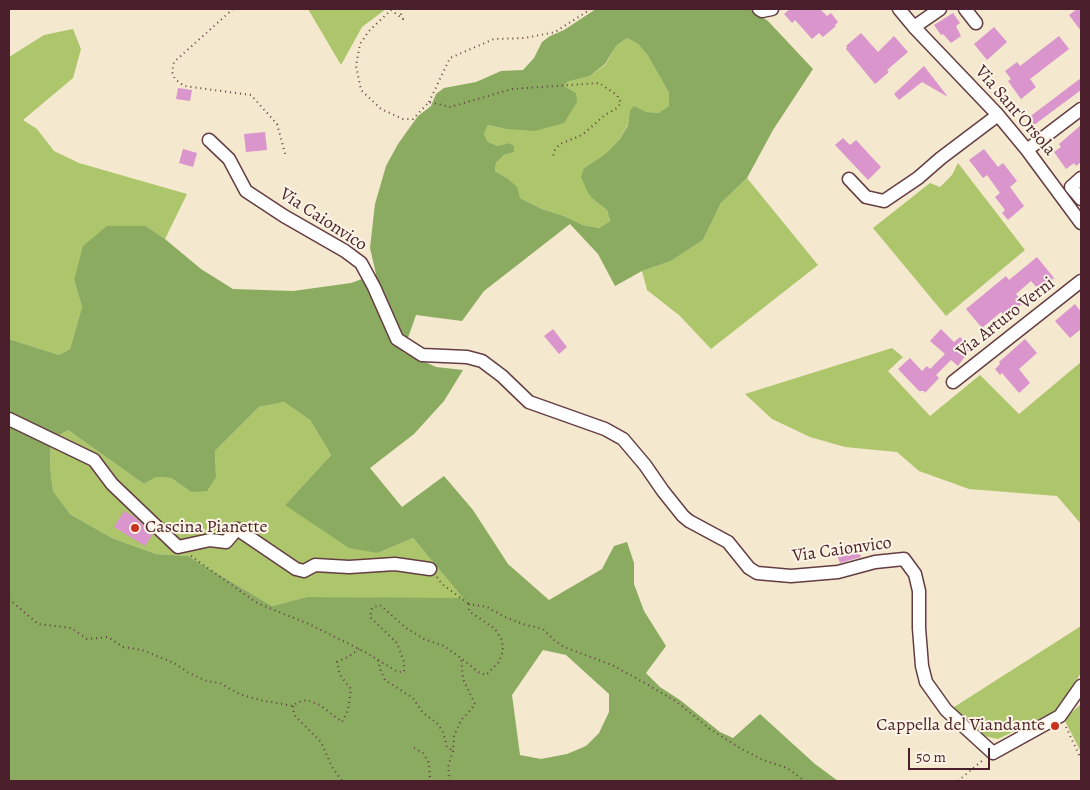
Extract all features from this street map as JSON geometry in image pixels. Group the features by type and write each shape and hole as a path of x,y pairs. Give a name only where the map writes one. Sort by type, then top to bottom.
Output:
{"street":[{"path":"759,9 762,11 772,9"},
{"name":"Via Sant'Orsola","path":"899,9 998,115 1027,150 1081,224"},
{"path":"914,27 940,9"},
{"path":"965,9 976,23"},
{"path":"1027,150 1081,109"},
{"path":"849,179 866,196 884,200 918,178 998,115"},
{"name":"Via Caionvico","path":"209,140 229,159 246,191 284,216 345,251 361,263 398,339 422,355 467,357 482,361 502,376 528,402 605,429 623,439 684,516 689,521 728,542 749,568 757,573 791,576 838,572 875,562 904,559 915,574 919,591 919,628 922,666 926,682 946,710 993,754 1060,716 1081,686"},
{"path":"1081,178 1071,186 1081,199"},
{"name":"Via Arturo Verni","path":"952,382 1081,281"},
{"path":"9,419 94,460 112,484 178,547 210,540 226,542 238,528 296,569 304,571 315,565 349,567 395,564 430,569"}],"path":[{"path":"233,9 174,62 172,72 175,79 184,86 251,95 276,124 286,157"},
{"path":"399,9 403,19 391,10 369,31 360,44 356,66 361,90 381,109 403,119 412,119 429,102 450,58 494,39 525,38 555,32 590,9"},
{"path":"429,102 450,107 512,89 599,83 617,95 621,103 617,108 605,115 582,135 560,144 554,151 553,159"},
{"path":"178,547 258,603 309,624 359,649 398,672 404,672 404,662 397,643 370,617 372,608 380,605 406,628 424,639 444,646 478,672 486,675 500,662 503,651 502,640 495,629 469,611 469,604"},
{"path":"430,569 442,584 469,604 487,607 523,624 543,628 554,640 564,647 612,665 643,682 678,702 710,729 740,748 763,760 786,768 805,781"},
{"path":"9,599 38,624 71,628 87,640 108,637 123,647 142,650 174,663 207,682 220,683 239,694 260,700 293,706 298,702 307,700 320,705 342,722 348,710 351,689 340,675 337,662 359,649"},
{"path":"450,781 448,767 453,751 454,736 461,720 475,704 463,679 461,658"},
{"path":"378,660 385,680 413,698 423,713 437,724 443,732 448,746 453,751"},
{"path":"293,706 294,715 321,742 332,767 342,781"},
{"path":"1060,716 1081,759"},
{"path":"414,748 423,753 428,763 430,781"},
{"path":"958,781 976,766"}],"green space":[{"path":"308,9 386,9 362,27 341,65"},
{"path":"596,9 750,9 768,21 813,69 773,130 747,178 721,203 703,240 671,261 642,271 615,286 598,254 570,224 484,291 462,321 416,315 403,352 436,367 463,370 444,401 414,434 370,468 402,507 444,476 473,510 508,564 549,600 602,569 614,546 627,542 634,563 634,584 644,611 666,646 646,673 660,687 680,700 720,732 733,738 760,714 815,764 838,781 9,781 9,339 59,355 70,349 82,307 74,280 83,246 107,226 146,226 201,269 233,289 293,291 351,283 376,274 370,248 375,204 386,166 398,144 418,116 431,106 436,94 444,88 476,82 501,71 523,70 534,58 542,42","holes":["627,38 638,44 648,56 669,93 669,106 659,113 646,112 634,106 630,111 628,125 620,139 605,154 584,168 581,177 588,193 607,210 610,221 599,228 583,225 520,198 517,187 495,171 496,163 504,155 514,152 514,146 508,143 498,146 488,142 484,134 488,125 506,129 535,131 564,123 577,102 576,93 564,86 567,82 590,76 605,64 616,46","284,402 310,420 331,455 285,505 349,548 378,553 413,538 463,598 307,597 272,606 188,556 156,554 112,538 70,514 53,491 50,467 51,440 68,430 144,484 156,477 171,478 191,492 207,491 216,477 215,451 259,407","543,650 566,655 609,694 609,712 599,733 586,746 567,754 541,759 520,755 512,695"]},
{"path":"73,29 81,49 73,78 23,120 37,129 54,151 79,163 187,194 165,239 146,226 74,280 82,307 70,349 59,355 9,339 9,57 44,35"},
{"path":"627,38 638,44 648,56 669,93 669,106 660,113 630,112 628,124 620,139 605,154 584,168 594,200 607,210 610,221 599,228 583,225 520,198 507,178 495,171 496,163 504,155 514,152 508,143 498,146 488,142 484,134 488,125 506,129 576,93 563,86 567,82 590,76 605,65 616,46"},
{"path":"958,163 1025,250 946,316 873,228 930,183 940,187 952,175"},
{"path":"747,178 818,265 711,349 680,316 647,290 642,271 671,261 703,240 721,203"},
{"path":"892,348 903,357 888,371 930,416 980,375 1019,414 1081,362 1081,524 1057,496 969,489 919,471 897,452 845,447 810,437 772,419 745,394"},
{"path":"284,402 310,420 331,455 285,505 378,553 413,538 464,599 307,597 272,606 188,556 156,554 112,538 70,514 53,491 50,467 51,440 68,430 144,484 156,477 171,478 191,492 216,477 215,451 259,407"},
{"path":"1081,626 1081,673 1056,711 998,739 988,737 969,727 951,709"},
{"path":"1080,705 1080,729 1081,752 1064,719"}],"building":[{"path":"790,9 820,9 827,16 831,13 838,22 823,37 819,33 812,39 795,20 792,23 784,14"},
{"path":"1077,9 1081,9 1081,31 1069,15"},
{"path":"953,13 960,23 956,26 961,36 951,43 943,34 941,35 934,25"},
{"path":"994,27 1007,42 987,60 974,44"},
{"path":"861,33 878,52 894,36 908,52 887,70 889,72 875,84 846,49 846,46"},
{"path":"1059,36 1069,49 1030,79 1036,87 1021,99 1008,81 1011,79 1005,71 1017,62 1020,66"},
{"path":"924,66 948,97 922,82 899,100 894,94"},
{"path":"1081,78 1081,90 1034,125 1028,118"},
{"path":"178,88 192,90 190,101 176,99"},
{"path":"1081,125 1081,162 1076,166 1074,163 1066,169 1054,152 1061,147 1059,144"},
{"path":"265,132 267,150 246,152 244,134"},
{"path":"843,138 850,145 856,140 881,167 868,180 835,145"},
{"path":"183,149 197,153 193,167 179,163"},
{"path":"984,149 998,167 1003,163 1017,181 1010,187 1024,206 1008,220 1002,213 1005,210 995,197 1000,193 987,175 983,178 969,160"},
{"path":"1037,257 1054,278 1039,290 1031,281 1016,294 1023,303 1006,317 1001,312 982,328 966,309 1006,276 1009,280"},
{"path":"1075,304 1081,312 1081,329 1070,338 1055,321"},
{"path":"553,329 567,347 559,354 544,336"},
{"path":"941,329 954,342 960,337 971,348 958,366 951,360 936,375 939,378 925,393 924,391 919,391 898,369 910,358 922,371 927,366 930,369 945,354 930,341"},
{"path":"1025,339 1037,353 1019,369 1030,383 1019,393 1002,373 1000,375 995,369 1000,364 999,362"},
{"name":"Cascina Pianette","path":"124,511 135,517 153,534 145,546 114,527"},
{"path":"855,542 861,557 840,563 835,550"}],"place":[{"name":"Cascina Pianette","path":"135,528"},
{"name":"Cappella del Viandante","path":"1055,726"}]}
